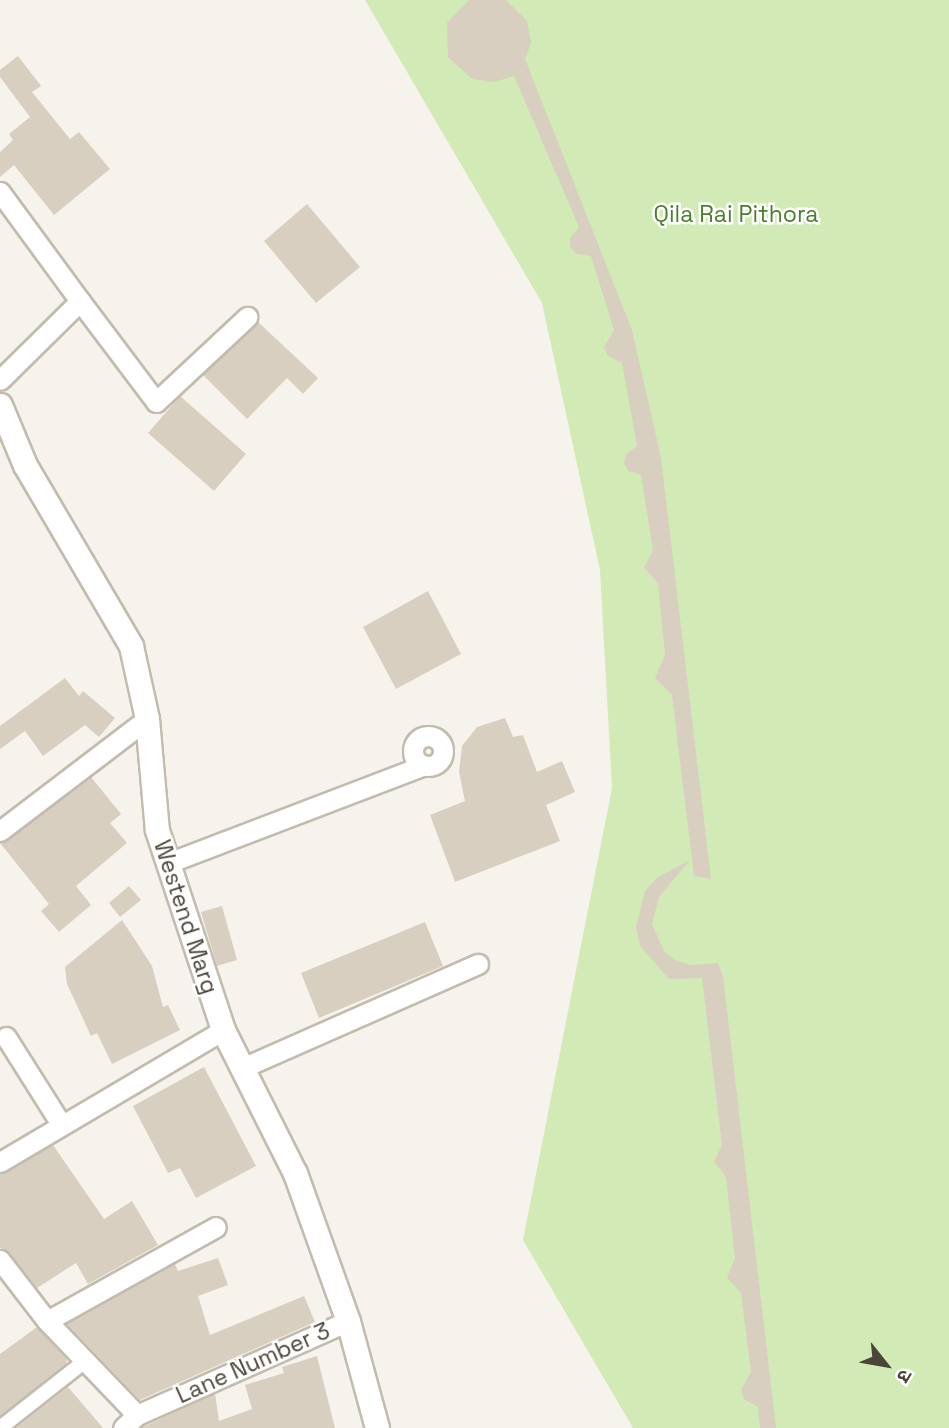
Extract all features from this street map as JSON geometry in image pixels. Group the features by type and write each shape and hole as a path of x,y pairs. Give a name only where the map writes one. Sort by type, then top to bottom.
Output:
{"street":[{"path":"0,192 156,402 247,317"},
{"path":"0,380 80,301"},
{"name":"Westend Marg","path":"1,408 25,465 131,646 147,719 157,830 223,1030 295,1173 348,1321 377,1428"},
{"path":"0,831 147,719"},
{"path":"168,863 424,765"},
{"path":"242,1068 478,964"},
{"path":"0,1162 223,1030"},
{"path":"6,1037 61,1124"},
{"path":"47,1321 216,1227"},
{"path":"0,1260 130,1421"},
{"name":"Lane Number 3","path":"130,1421 348,1321"},
{"path":"0,1428 84,1362"}],"green space":[{"name":"Qila Rai Pithora","path":"365,0 949,0 949,1428 633,1428 523,1240 612,788 600,570 542,303"}],"building":[{"path":"469,0 506,0 527,21 531,43 525,59 632,330 661,458 711,879 694,876 672,695 655,678 665,655 658,583 644,568 653,550 641,475 628,471 624,463 626,454 637,446 622,363 608,356 604,347 614,330 591,256 577,254 570,247 570,238 579,227 514,76 494,82 472,79 448,57 447,23"},
{"path":"18,56 41,86 32,92 70,139 79,132 110,169 54,215 14,165 0,177 0,152 13,140 9,134 30,117 0,77 0,70"},
{"path":"307,204 360,267 316,303 264,241"},
{"path":"258,322 318,378 303,394 287,378 247,419 203,375"},
{"path":"180,396 246,454 214,491 148,433"},
{"path":"428,591 461,654 396,689 363,627"},
{"path":"65,678 79,696 83,691 115,718 99,737 85,725 43,756 25,731 0,749 0,726"},
{"path":"505,718 513,737 523,735 537,772 562,761 575,792 546,805 560,841 455,882 430,815 465,801 459,772 462,746 477,727"},
{"path":"91,777 121,814 110,823 127,843 76,886 91,905 59,932 41,911 49,904 0,843"},
{"path":"690,860 659,897 652,924 664,951 675,960 690,965 718,963 723,976 776,1428 760,1428 758,1407 744,1399 741,1390 751,1372 741,1293 727,1278 735,1258 726,1177 714,1162 722,1145 702,978 669,979 640,946 636,927 645,891 658,877"},
{"path":"129,886 141,900 120,917 109,903"},
{"path":"222,906 237,960 217,966 201,912"},
{"path":"122,920 152,966 163,1007 168,1005 180,1030 112,1064 97,1033 91,1036 67,984 65,967"},
{"path":"425,922 443,966 319,1018 301,973"},
{"path":"204,1067 256,1166 196,1198 180,1168 168,1173 133,1106"},
{"path":"53,1145 104,1219 132,1201 158,1245 88,1284 76,1263 37,1288 10,1253 0,1248 0,1174"},
{"path":"218,1258 228,1285 198,1296 210,1335 304,1296 315,1322 140,1400 67,1324 175,1264 178,1271"},
{"path":"37,1327 67,1360 66,1364 0,1416 0,1354"},
{"path":"317,1356 335,1428 141,1428 215,1393 219,1421 252,1409 245,1385 284,1373 282,1367"},
{"path":"68,1387 103,1428 16,1428"}]}
